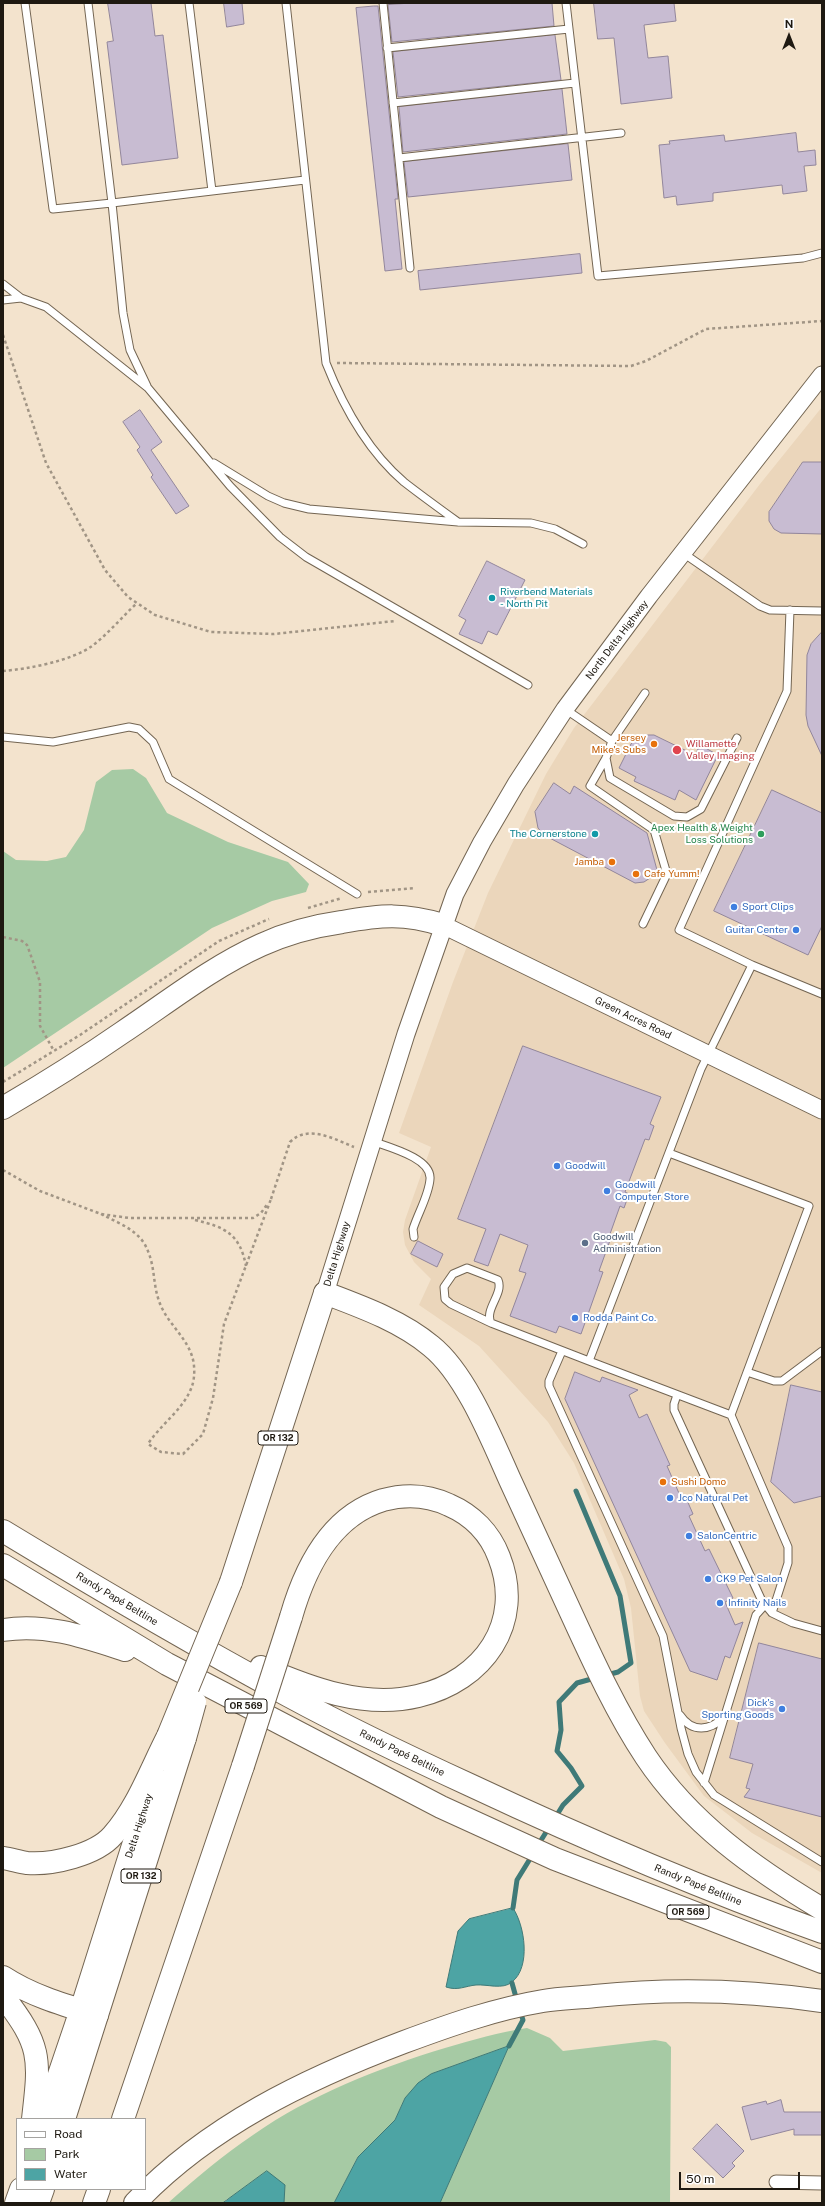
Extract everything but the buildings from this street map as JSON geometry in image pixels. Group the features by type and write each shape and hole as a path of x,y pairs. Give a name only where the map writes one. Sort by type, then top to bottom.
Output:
{"highway":[{"path":"3,1108 77,1064 226,963 260,945 287,934 327,924 388,915 418,918 443,925"},
{"path":"325,1293 368,1310 410,1331 432,1347 451,1368 468,1394 498,1455 586,1646 646,1757 664,1781 697,1818 749,1863 822,1909"},
{"name":"Delta Highway","path":"64,2118 89,2012 176,1737 231,1582 325,1293"},
{"path":"122,2118 243,1766 273,1671 290,1617 309,1567 330,1535 358,1510 389,1498 408,1496 427,1497 459,1509 472,1519 490,1540 506,1576 508,1590 505,1618 500,1632 480,1662 464,1676 449,1685 417,1696 400,1699 365,1699 309,1686 273,1671 157,1623"},
{"name":"Randy Papé Beltline","path":"3,1530 157,1623 291,1698 495,1797 585,1838 730,1898 822,1932"},
{"name":"OR 569","path":"3,1565 167,1664 387,1780 496,1833 555,1859 822,1962"},
{"path":"3,1630 44,1628 64,1632 89,1638 167,1664"},
{"path":"3,1858 27,1862 64,1860 104,1844 127,1816 176,1737"},
{"path":"3,1977 19,1988 38,1996 89,2012"},
{"path":"135,2203 159,2177 176,2163 208,2140 270,2102 324,2074 378,2052 490,2012 544,2001 636,1992 683,1990 743,1992 822,2001"},
{"path":"3,1996 28,2031 36,2050 38,2073 33,2118"},
{"name":"Delta Highway","path":"44,2118 89,2012"},
{"path":"16,2203 21,2190"},
{"path":"38,2203 42,2190"},
{"path":"94,2203 99,2190"}],"street":[{"name":"North Delta Highway","path":"443,925 455,894 482,842 516,784 565,709 683,552 822,375"},
{"name":"Green Acres Road","path":"443,925 822,1110"},
{"name":"Delta Highway","path":"325,1293 406,1034 443,925"},
{"path":"776,2182 822,2183"}],"lane":[{"path":"25,3 53,209 305,180"},
{"path":"88,3 112,203 124,321 130,350 148,388"},
{"path":"189,3 212,191"},
{"path":"286,3 326,363 336,386 363,436 404,481 458,522"},
{"path":"383,3 410,268"},
{"path":"566,3 598,276 803,258 822,253"},
{"path":"387,48 569,30"},
{"path":"393,103 575,83"},
{"path":"399,158 621,132"},
{"path":"3,284 21,298 46,307 148,388 230,486 286,541 306,557 528,685"},
{"path":"3,300 21,298"},
{"path":"208,460 268,496 284,503 309,509 458,522 531,523 555,529 583,544"},
{"path":"683,552 760,606 770,610 822,611"},
{"path":"790,610 787,691 679,930 752,965 822,994"},
{"path":"643,924 667,874 654,830 590,786 606,758 612,741 645,693"},
{"path":"565,709 612,741"},
{"path":"3,736 53,742 129,727 139,729 153,742 170,779 357,894"},
{"path":"606,758 610,778 674,816 687,817 701,809 737,738"},
{"path":"589,1361 708,1054 752,965"},
{"path":"370,1147 415,1158 428,1169 430,1180 413,1229 414,1237"},
{"path":"669,1153 809,1206 731,1415 788,1547 788,1562 772,1613"},
{"path":"491,1323 489,1316 499,1288 498,1280 467,1268 453,1274 444,1287 444,1295 447,1301 491,1323 731,1415"},
{"path":"562,1350 549,1381 549,1386 663,1636 678,1714 688,1754 696,1772 714,1795 822,1862"},
{"path":"747,1372 774,1381 782,1381 822,1351"},
{"path":"677,1395 674,1410 764,1605 772,1613 793,1623 822,1632"},
{"path":"704,1783 756,1615 764,1605"},
{"path":"678,1714 686,1724 697,1728 710,1728 725,1716"}],"path":[{"path":"326,363 630,366 646,361 706,329 822,321"},
{"path":"3,336 46,463 105,570 128,597 155,615 211,632 274,634 413,619"},
{"path":"3,671 24,670 44,665 92,646 137,603"},
{"path":"3,938 22,941 27,945 40,982 40,1026 54,1051"},
{"path":"3,1170 40,1191 101,1214 130,1229 143,1242 154,1264 159,1301 166,1317 186,1342 192,1357 194,1370 192,1386 169,1421 155,1432 148,1444 161,1452 183,1454 203,1434 213,1398 224,1324 271,1199 290,1142 296,1136 305,1133 316,1133 370,1147"},
{"path":"101,1214 129,1218 253,1218 261,1213 271,1199"},
{"path":"188,1219 204,1222 228,1232 236,1239 244,1252 246,1266"}],"shaded area":[{"path":"822,407 822,1873 752,1833 704,1796 665,1743 644,1711 640,1696 631,1608 624,1579 574,1463 548,1422 479,1346 419,1305 431,1279 414,1262 405,1245 403,1232 405,1220 431,1147 399,1133 453,982 488,893 546,774 574,728 760,484"}],"green space":[{"path":"133,769 146,778 167,813 228,842 288,862 309,884 306,892 272,901 212,928 3,1068 3,851 16,860 47,861 66,857 84,830 96,782 112,770"},
{"path":"527,2028 550,2038 563,2051 655,2040 666,2042 671,2047 670,2203 440,2203 509,2046 405,2098 395,2120 358,2157 334,2203 284,2203 284,2185 227,2199 223,2203 168,2203 209,2168 242,2143 298,2107 321,2095 395,2064 486,2036"}],"water":[{"path":"513,1908 521,1925 524,1946 522,1967 518,1975 512,1982 504,1986 476,1985 454,1989 446,1987 458,1931 469,1919"},
{"path":"509,2046 440,2203 334,2203 358,2157 395,2120 405,2098 418,2083 431,2074"},
{"path":"267,2171 285,2185 284,2203 223,2203"}],"waterway":[{"path":"576,1491 620,1596 631,1663 618,1672 607,1675"},
{"path":"555,1818 563,1805 582,1786 571,1768 557,1751 561,1730 559,1702 577,1683 595,1678"},
{"path":"538,1845 550,1826"},
{"path":"513,1908 517,1880 533,1854"},
{"path":"512,1983 517,2001"},
{"path":"509,2046 523,2020 520,2011"}],"place":[{"name":"Riverbend Materials - North Pit","path":"492,598"},
{"name":"Jersey Mike's Subs","path":"654,744"},
{"name":"Willamette Valley Imaging","path":"677,750"},
{"name":"The Cornerstone","path":"595,834"},
{"name":"Apex Health & Weight Loss Solutions","path":"761,834"},
{"name":"Jamba","path":"612,862"},
{"name":"Cafe Yumm!","path":"636,874"},
{"name":"Sport Clips","path":"734,907"},
{"name":"Guitar Center","path":"796,930"},
{"name":"Goodwill","path":"557,1166"},
{"name":"Goodwill Computer Store","path":"607,1191"},
{"name":"Goodwill Administration","path":"585,1243"},
{"name":"Rodda Paint Co.","path":"575,1318"},
{"name":"Sushi Domo","path":"663,1482"},
{"name":"Jco Natural Pet","path":"670,1498"},
{"name":"SalonCentric","path":"689,1536"},
{"name":"CK9 Pet Salon","path":"708,1579"},
{"name":"Infinity Nails","path":"720,1603"},
{"name":"Dick's Sporting Goods","path":"782,1709"}]}
